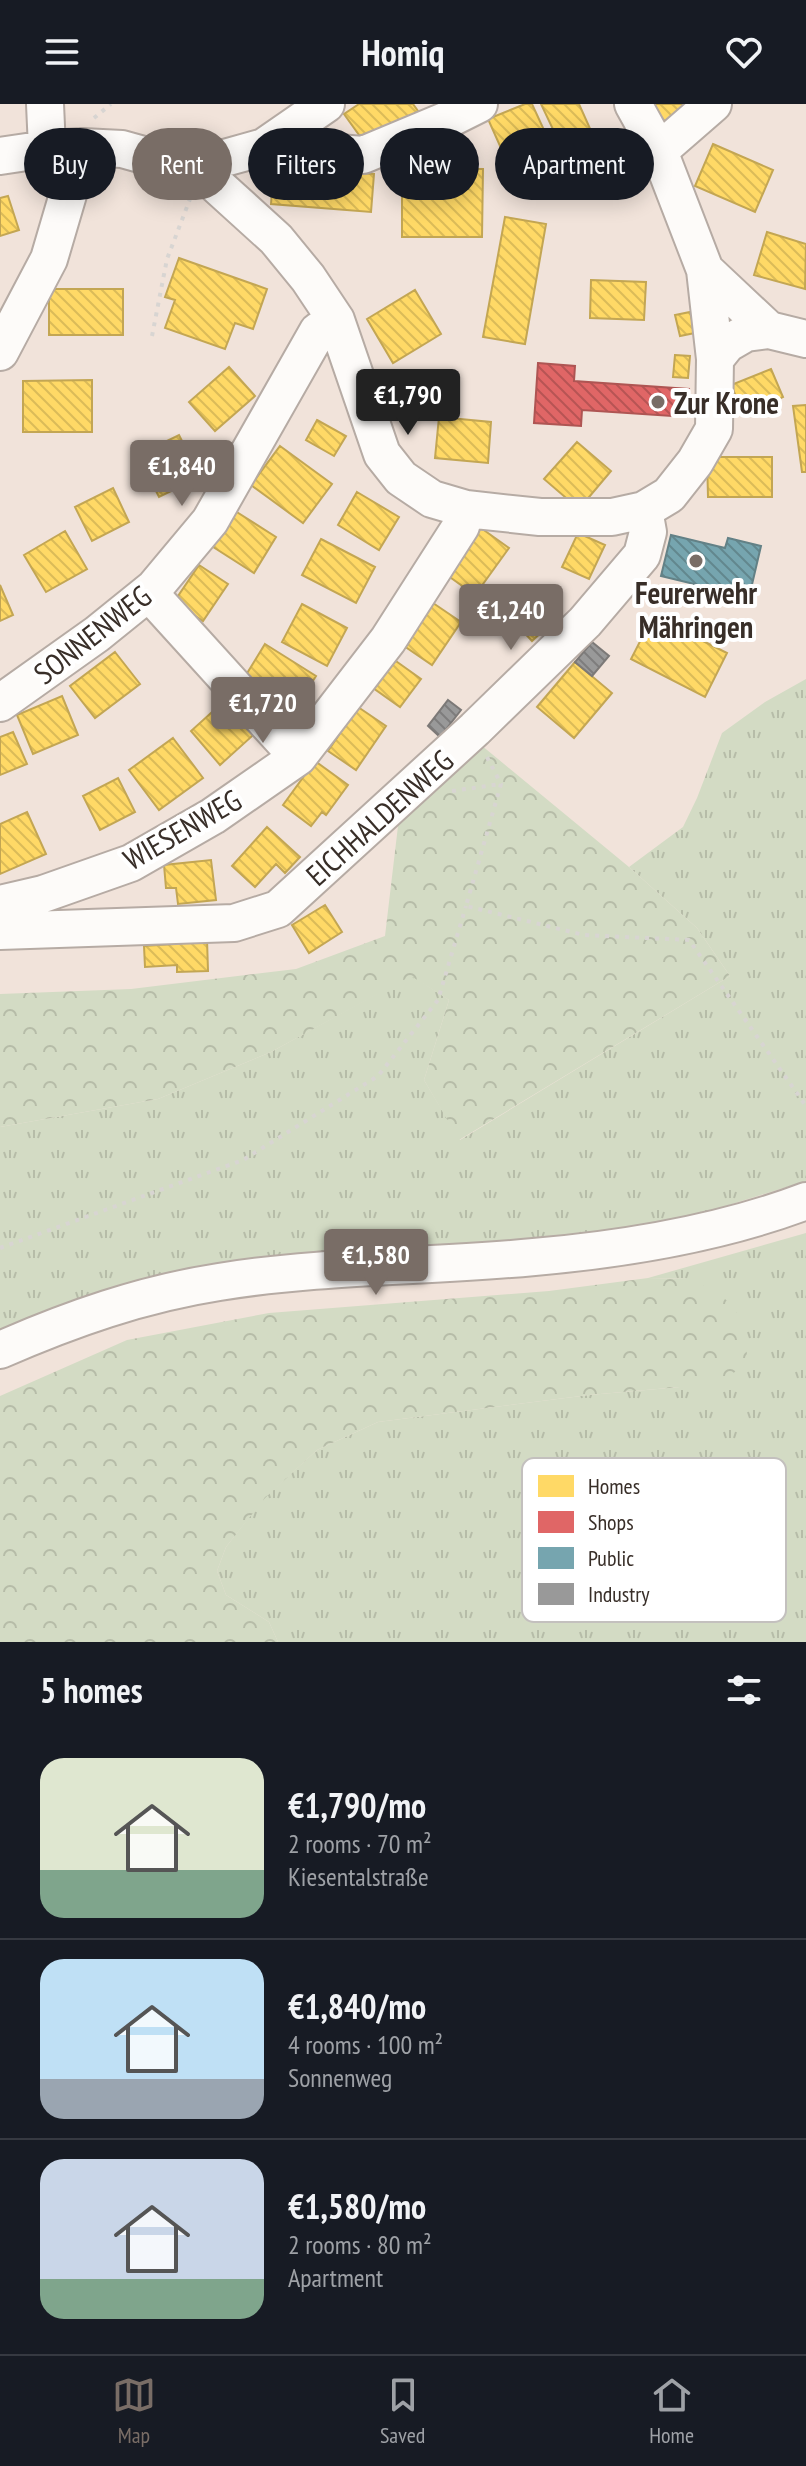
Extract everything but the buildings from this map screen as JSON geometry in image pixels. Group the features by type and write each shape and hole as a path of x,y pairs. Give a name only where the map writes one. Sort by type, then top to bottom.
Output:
{"street":[{"path":"45,104 56,128"},
{"path":"65,104 65,128"},
{"path":"291,128 326,104"},
{"path":"364,155 479,104"},
{"path":"232,199 276,239 308,278 336,320 382,454 401,478 432,499 466,509 540,517 612,517 644,510 669,495 695,462 714,429 715,359 705,270 659,151 633,104"},
{"path":"659,151 713,104"},
{"path":"0,156 24,153"},
{"path":"0,352 49,259 58,200"},
{"path":"705,270 769,330"},
{"name":"SONNENWEG","path":"0,703 97,634 154,588 210,521 318,331 336,320"},
{"path":"715,359 727,344 746,333 769,330 806,339"},
{"name":"WIESENWEG","path":"0,904 43,894 131,863 213,816 240,781 298,757 388,640 461,526 466,509"},
{"name":"EICHHALDENWEG","path":"0,931 234,923 278,909 475,729 585,622 642,555 648,532 644,510"},
{"path":"160,605 298,757"},
{"path":"0,1350 61,1324 140,1298 219,1282 310,1271 533,1257 605,1249 676,1238 806,1201"}],"path":[{"path":"152,336 167,259 190,200"},
{"path":"0,1248 243,1160 378,1076 438,1000 501,784"},
{"path":"466,906 584,935 689,940 806,1106"}],"green space":[{"path":"806,679 806,1181 716,1209 647,1225 552,1237 385,1249 0,1337 0,1127 158,1099 271,1052 411,975 449,1000 424,1080 460,1140 730,976 697,928 629,867 683,827 722,733 765,702"},
{"path":"481,745 629,867 697,928 730,976 459,1140 424,1080 449,1000 411,976 271,1052 158,1099 0,1127 0,994 131,989 296,969 385,936 400,809"},
{"path":"806,1233 806,1642 278,1642 269,1622 226,1595 217,1571 226,1547 264,1498 317,1450 378,1422 589,1395 680,1387 688,1279 648,1278"},
{"path":"648,1278 688,1279 717,1292 733,1306 746,1328 747,1359 729,1378 680,1387 589,1395 378,1422 317,1450 265,1498 226,1547 217,1571 226,1595 269,1622 278,1642 0,1642 0,1396 127,1340 269,1313 549,1291"}],"place":[{"name":"Zur Krone","path":"658,402"},
{"name":"Feurerwehr Mähringen","path":"696,561"}]}
